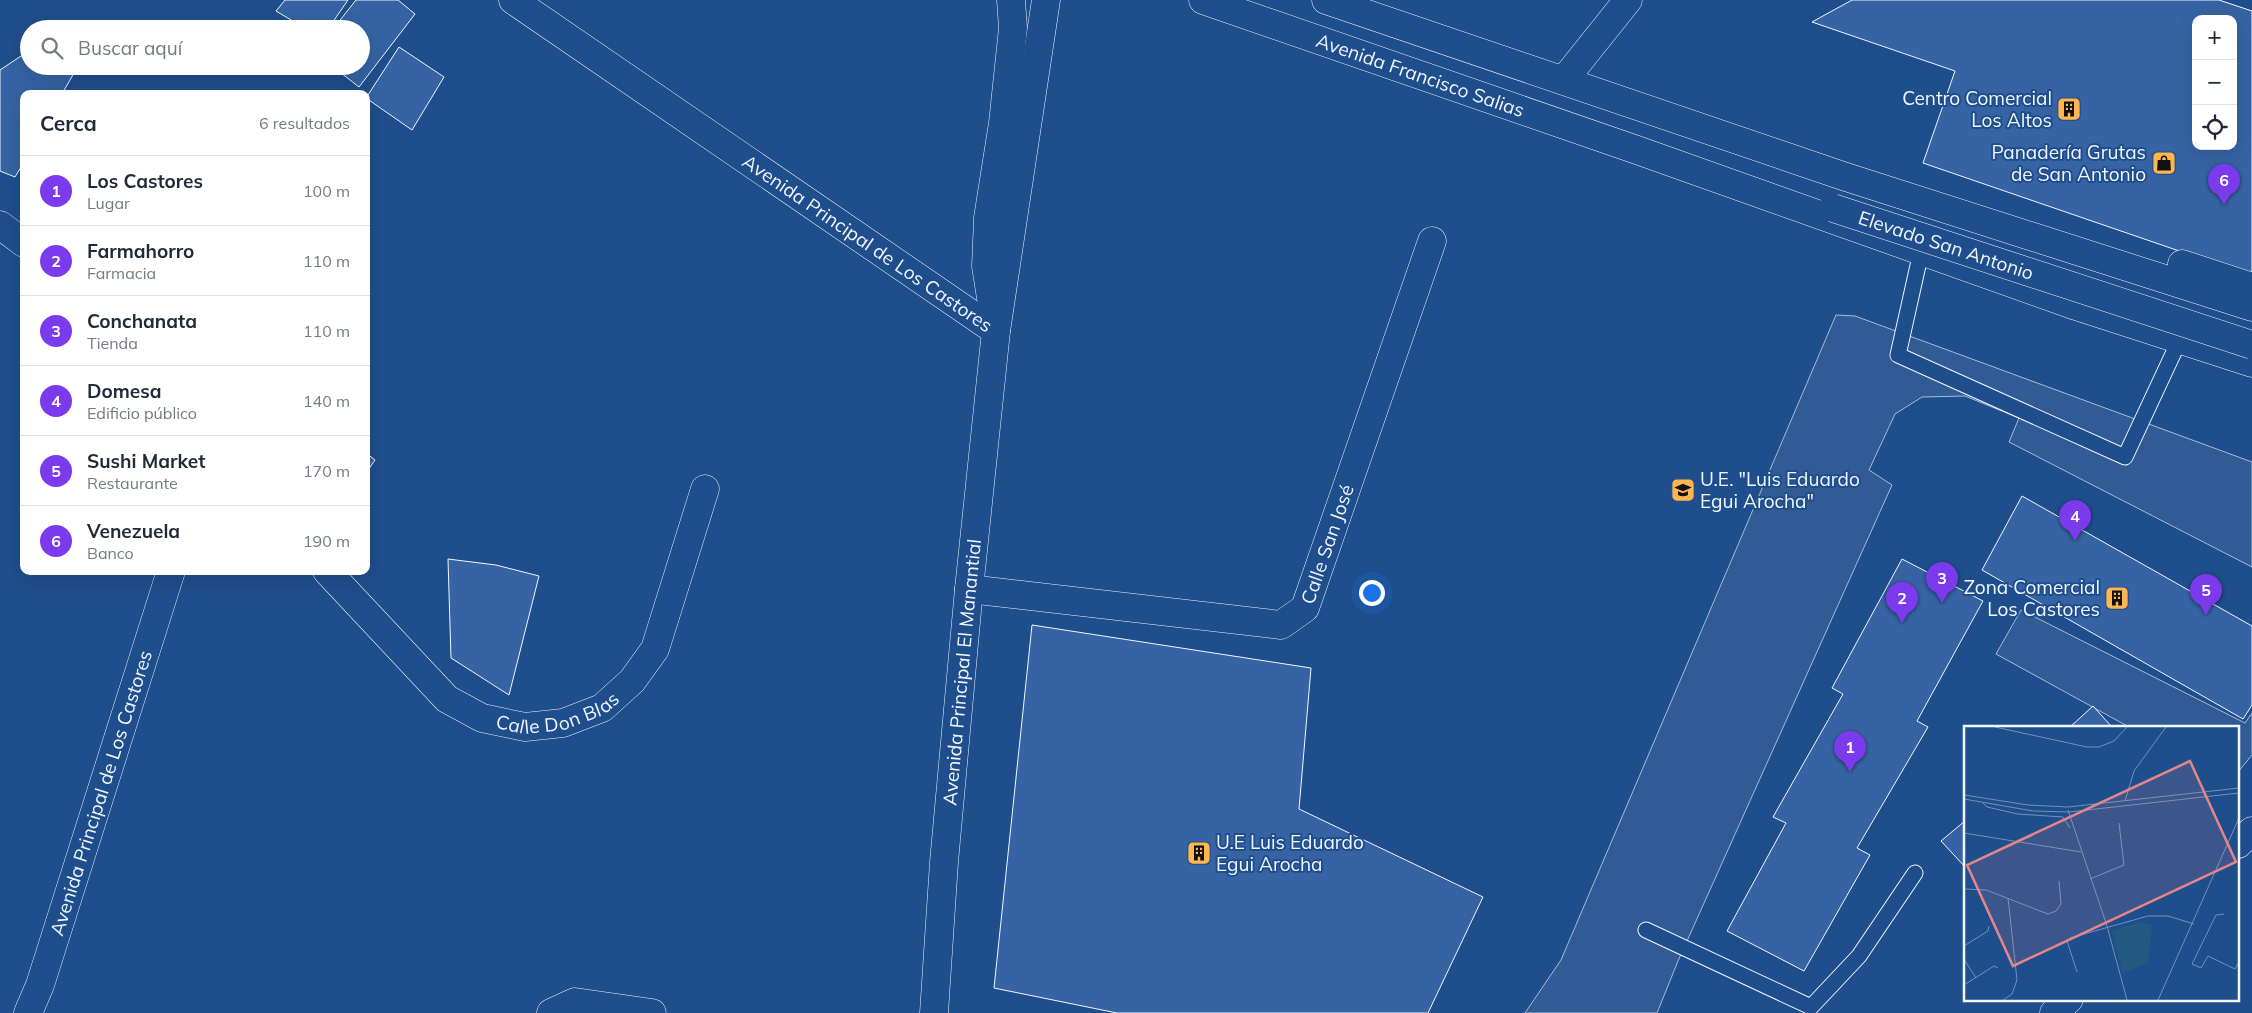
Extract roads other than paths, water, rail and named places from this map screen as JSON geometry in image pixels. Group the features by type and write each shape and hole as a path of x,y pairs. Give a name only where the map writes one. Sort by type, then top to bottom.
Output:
{"street":[{"name":"Avenida Principal de Los Castores","path":"513,0 996,331 1046,0"},
{"path":"996,331 986,266 988,218 1003,123 1013,28 1011,0"},
{"name":"Avenida Francisco Salias","path":"1203,0 1637,150"},
{"name":"Avenida Francisco Salias","path":"1326,0 1648,110"},
{"path":"1564,80 1628,0"},
{"path":"1648,110 1832,154 2250,292"},
{"name":"Elevado San Antonio","path":"1648,110 1843,176 2250,292"},
{"path":"1637,150 2076,306 2252,363"},
{"name":"Elevado San Antonio","path":"1637,150 1833,208 2252,345"},
{"path":"0,225 20,240"},
{"name":"Calle San José","path":"969,589 1280,625 1305,608 1432,241"},
{"name":"Avenida Principal El Manantial","path":"934,1013 944,862 969,589 996,331"},
{"path":"2212,349 2247,345 2252,340"},
{"name":"Calle Don Blas","path":"331,575 447,699 482,718 526,727 563,723 602,708 632,681 655,649 705,489"},
{"name":"Avenida Principal de Los Castores","path":"28,1013 40,985 170,575"},
{"path":"2240,842 2252,832"},
{"path":"2054,1013 2068,1000"},
{"path":"551,1013 575,1002 652,1013"}],"lane":[{"path":"1921,252 1898,355 2125,457 2180,339"},
{"path":"1646,930 1811,1007 1859,956 1915,873"}],"place":[{"name":"Centro Comercial Los Altos","path":"2069,109"},
{"name":"Panadería Grutas de San Antonio","path":"2164,163"},
{"name":"Venezuela","path":"2224,205"},
{"name":"U.E. \"Luis Eduardo Egui Arocha\"","path":"1683,490"},
{"name":"Domesa","path":"2075,541"},
{"name":"Zona Comercial Los Castores","path":"2117,598"},
{"name":"Conchanata","path":"1942,603"},
{"name":"Sushi Market","path":"2206,615"},
{"name":"Farmahorro","path":"1902,623"},
{"name":"Los Castores","path":"1850,772"},
{"name":"U.E Luis Eduardo Egui Arocha","path":"1199,853"}]}
